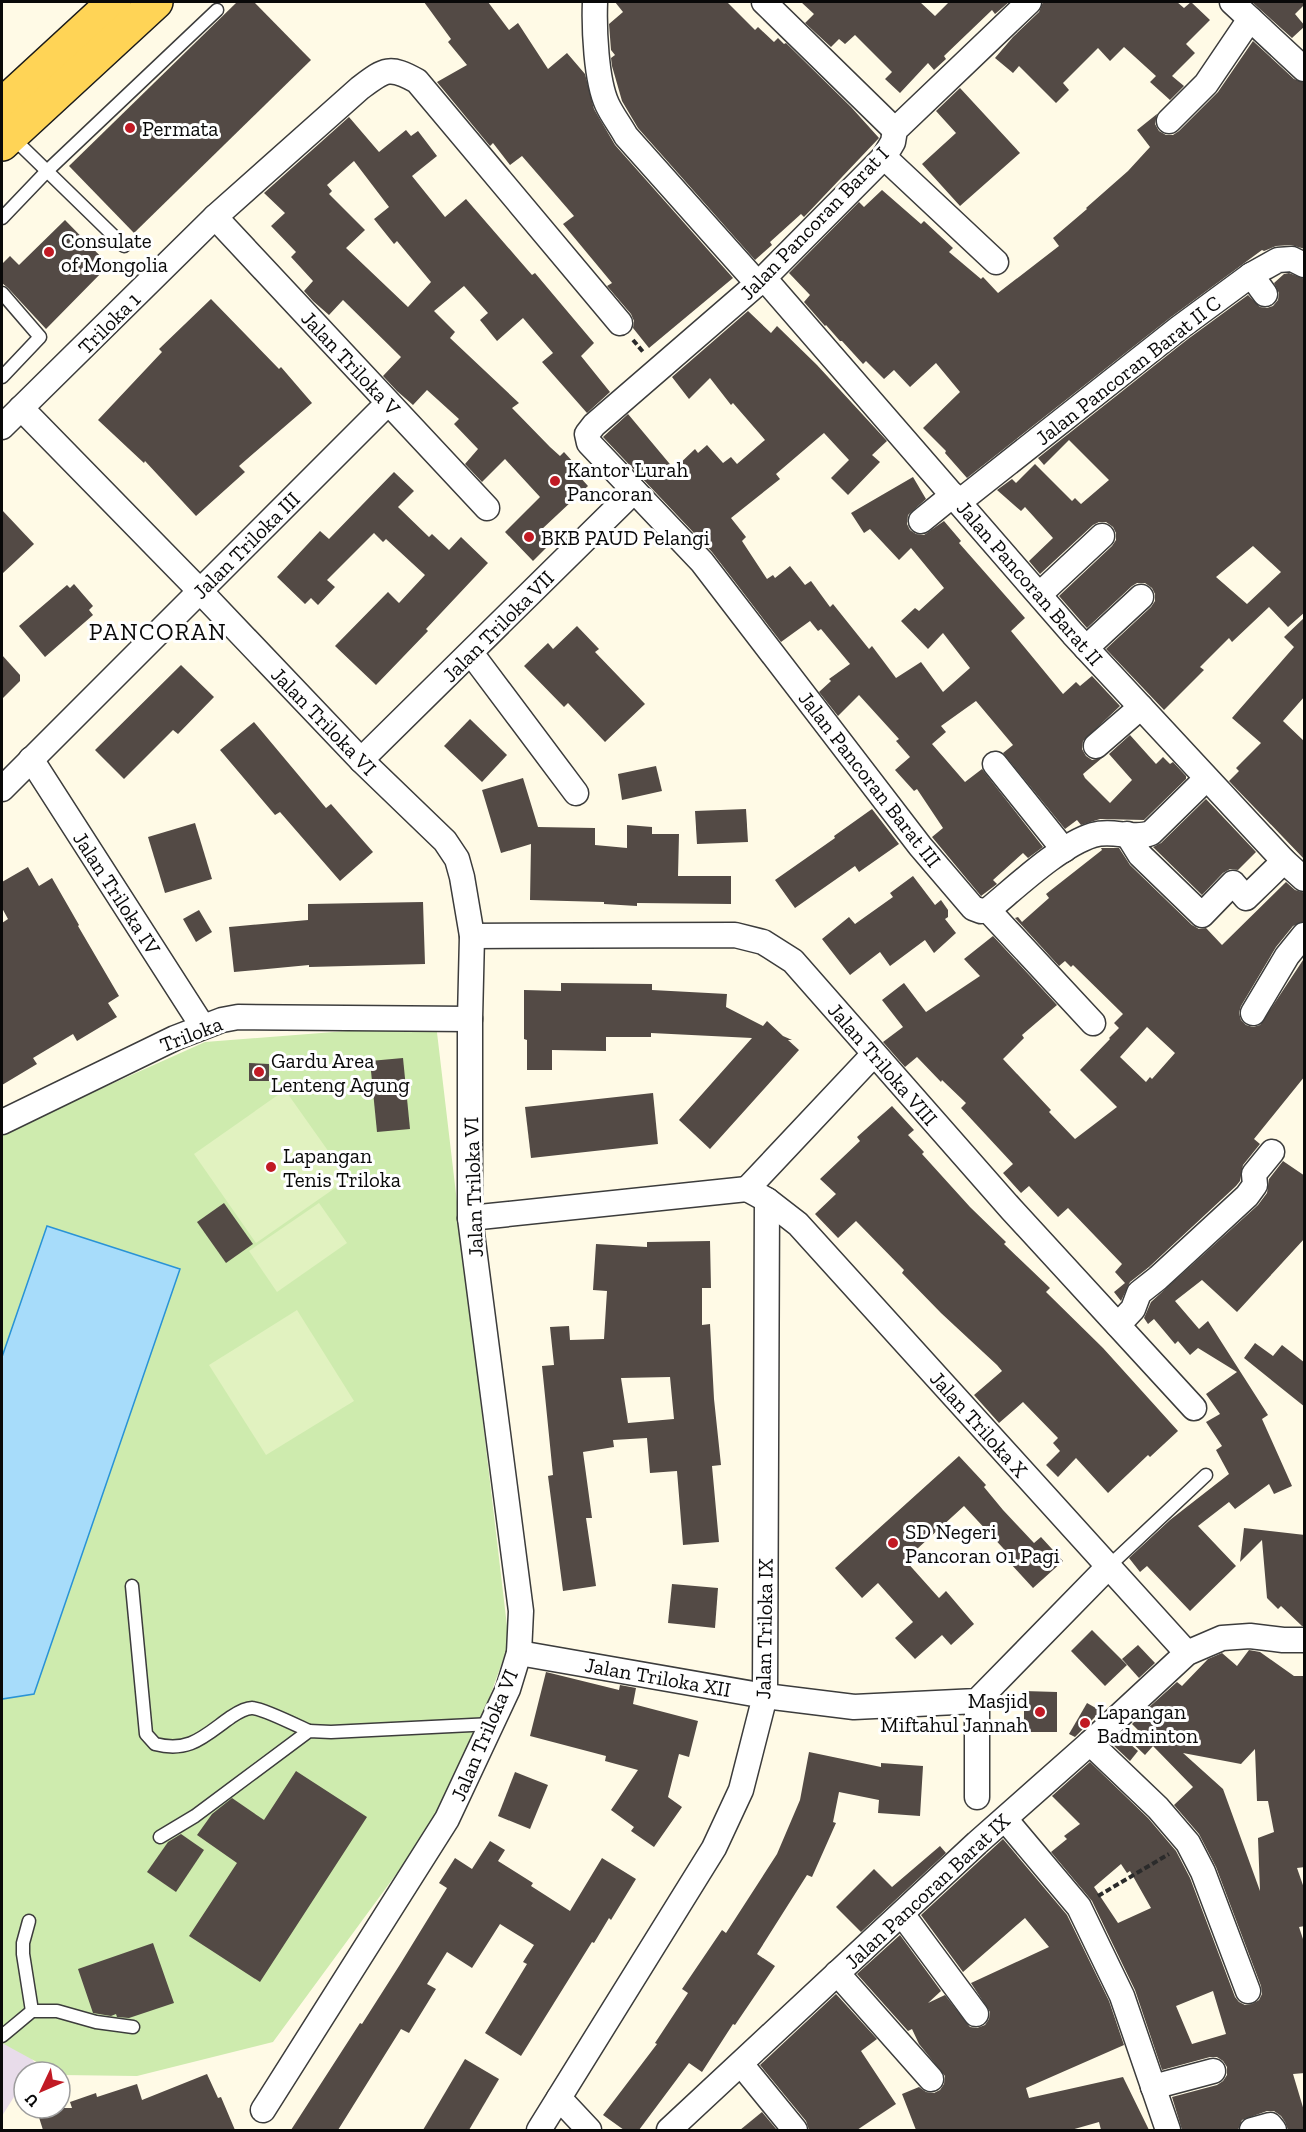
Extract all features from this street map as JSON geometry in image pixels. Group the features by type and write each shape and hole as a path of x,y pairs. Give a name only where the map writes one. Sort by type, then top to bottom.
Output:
{"main road":[{"path":"3,101 114,2"},
{"path":"13,142 156,2"}],"street":[{"name":"Jalan Pancoran Barat II","path":"595,2 597,52 606,102 626,136 761,281 1086,648 1206,779 1284,861 1305,879"},
{"path":"764,2 895,130"},
{"name":"Jalan Pancoran Barat I","path":"587,434 594,425 761,281 884,157 893,142 895,130 1029,2"},
{"path":"1232,2 1305,69"},
{"path":"1169,121 1206,84 1250,18"},
{"name":"Triloka 1","path":"2,428 214,217 382,71 401,72 417,81 620,323"},
{"path":"884,157 996,262"},
{"name":"Jalan Triloka V","path":"214,217 487,508"},
{"name":"Jalan Pancoran Barat II C","path":"921,521 956,499 1179,328 1258,284 1278,260 1292,259 1305,265"},
{"name":"Jalan Triloka III","path":"2,789 388,403"},
{"name":"Jalan Triloka VI","path":"21,408 361,760 445,841 457,859 472,936 470,1218 521,1611 519,1653 508,1689 447,1819 263,2110"},
{"name":"Jalan Pancoran Barat III","path":"587,434 589,443 702,562 920,846 973,908 981,911 988,910 1093,1023"},
{"name":"Jalan Triloka VII","path":"361,760 634,491"},
{"path":"1040,594 1102,536"},
{"path":"1086,648 1141,597"},
{"path":"471,653 576,793"},
{"path":"1096,746 1141,708"},
{"name":"Jalan Triloka IV","path":"31,759 203,1027"},
{"path":"995,764 1064,850"},
{"path":"988,910 1064,850 1094,835 1108,833 1140,837 1151,833 1206,779"},
{"path":"1127,834 1140,855 1202,915 1233,883 1246,898 1284,861"},
{"path":"1253,1013 1287,956 1305,934"},
{"name":"Jalan Triloka VIII","path":"472,936 735,935 763,942 793,961 874,1054 1194,1408"},
{"name":"Triloka","path":"2,1122 175,1038 222,1020 238,1017 470,1019"},
{"path":"470,1218 757,1194 874,1054"},
{"path":"1118,1325 1133,1309 1138,1293 1158,1278 1247,1196 1255,1185 1254,1174 1272,1152"},
{"name":"Jalan Triloka X","path":"757,1194 798,1224 1187,1653"},
{"name":"Jalan Triloka IX","path":"539,2130 714,1848 741,1790 765,1695 757,1194"},
{"path":"977,1797 977,1701 1109,1566"},
{"name":"Jalan Pancoran Barat IX","path":"669,2130 1187,1653 1222,1638 1250,1636 1305,1640"},
{"name":"Jalan Triloka XII","path":"519,1653 765,1695 854,1707 977,1701"},
{"path":"1090,1743 1158,1808 1188,1843 1203,1872 1248,1990"},
{"path":"1005,1819 1079,1907 1122,1996 1168,2130"},
{"path":"902,1914 976,2014"},
{"path":"837,1973 931,2079"},
{"path":"741,2064 795,2130"},
{"path":"1153,2086 1213,2071"},
{"path":"559,2098 589,2130"},
{"path":"1252,2130 1270,2125 1274,2130"}],"lane":[{"path":"2,218 46,171 217,10"},
{"path":"13,142 124,246"},
{"path":"2,293 40,337 2,377"},
{"path":"1109,1566 1206,1475"},
{"path":"132,1586 146,1734 154,1744 179,1747 192,1744 211,1733 238,1712 253,1707 309,1731 331,1732 492,1724"},
{"path":"160,1837 195,1815 309,1731"},
{"path":"29,1921 22,1954 32,2011"},
{"path":"2,2036 32,2011 57,2011 96,2022 133,2027"}],"path":[{"path":"620,323 658,371"},
{"path":"1079,1907 1188,1843"}],"shaded area":[{"path":"2,2023 33,2060 12,2060 12,2100 2,2116"}],"green space":[{"path":"436,1024 509,1643 455,1794 273,2042 137,2076 72,2075 72,2060 33,2060 2,2043 2,1133 205,1042"},
{"name":"Lapangan Tenis Triloka","path":"285,1090 348,1179 256,1243 194,1154"},
{"path":"319,1203 347,1243 277,1292 249,1251"},
{"path":"297,1310 354,1401 266,1455 209,1365"}],"water":[{"path":"47,1226 180,1269 34,1694 2,1699 2,1357"}],"building":[{"path":"237,2 254,2 311,60 134,233 69,166"},
{"path":"424,2 488,2 509,30 518,23 548,69 567,53 585,74 594,109 615,145 733,278 649,348 633,328 634,321 631,314 607,286 612,283 563,224 574,216 522,156 510,165 493,143 490,146 437,82 467,65 448,42 451,39"},
{"path":"615,2 727,2 755,30 758,27 774,42 778,38 784,44 786,43 879,138 804,217 801,214 770,242 772,245 755,260 638,128 622,101 611,58 615,55 611,50 609,24 623,12"},
{"path":"801,2 920,2 935,16 949,2 1009,2 995,14 992,10 944,56 946,59 934,70 928,63 900,93 885,79 892,72 855,35 845,44 839,39 831,47 805,23 814,14"},
{"path":"1043,2 1177,2 1184,8 1191,2 1210,20 1186,44 1195,53 1172,76 1184,86 1170,100 1150,82 1156,76 1124,47 1110,61 1098,48 1063,83 1069,90 1056,103 1019,66 1013,73 995,58 1039,12"},
{"path":"1252,2 1305,2 1295,14 1305,26 1292,38"},
{"path":"1253,41 1294,79 1305,83 1305,249 1291,245 1262,250 1171,317 967,478 945,453 946,451 923,428 960,392 936,363 910,387 894,370 884,379 866,361 863,364 825,326 804,302 810,295 789,273 859,202 864,207 882,190 921,224 924,221 953,248 949,252 981,279 983,277 998,293 1059,246 1053,238 1128,171 1150,147 1137,130 1157,114 1155,124 1159,131 1166,135 1173,135 1179,131 1218,92"},
{"path":"960,88 1020,153 960,206 922,164 956,133 936,111"},
{"path":"349,117 379,152 406,130 411,136 418,131 437,156 412,176 445,217 466,199 532,275 535,273 594,343 581,356 610,392 587,413 542,362 553,353 523,318 497,341 480,320 488,313 464,286 434,311 455,332 450,338 519,403 512,408 550,447 560,456 564,452 583,473 579,476 588,486 541,530 552,542 533,561 505,532 540,497 505,459 482,482 465,464 478,449 454,424 459,419 427,390 413,405 397,391 383,376 401,357 343,300 329,315 313,301 304,291 313,281 291,257 296,252 271,226 285,213 264,193","holes":["354,161 389,207 374,219 394,244 397,241 431,282 408,307 346,248 365,230 329,194 332,191 327,185"]},
{"path":"65,220 109,265 46,329 2,283 2,264 10,256 19,265"},
{"path":"1289,273 1305,279 1305,612 1288,627 1269,607 1232,642 1229,638 1200,667 1204,670 1164,710 1106,649 1151,607 1155,601 1152,588 1145,583 1132,586 1087,628 1059,596 1112,546 1116,540 1113,527 1106,522 1093,525 1040,574 1029,561 1053,538 1025,507 1021,511 997,490 1012,479 1016,483 1035,464 1072,501 1075,498 1081,504 1109,480 1069,440 1044,465 1038,458 1188,339 1248,295 1260,307 1273,306 1278,300 1279,293 1274,283 1284,274","holes":["1253,546 1281,572 1247,604 1216,577"]},
{"path":"211,299 279,369 281,367 312,403 239,466 245,472 196,516 145,461 144,463 98,420 162,352 159,349"},
{"path":"748,311 771,333 777,326 817,365 887,441 872,455 880,462 848,495 831,478 849,460 824,433 776,474 780,479 731,518 746,537 742,541 767,579 773,575 775,578 790,566 805,585 811,581 830,607 833,604 869,649 872,646 896,678 921,662 943,692 970,668 943,633 928,649 901,621 915,608 919,611 944,588 911,548 899,560 870,529 864,533 851,513 913,477 926,499 908,515 907,524 910,530 924,535 944,521 961,541 959,543 1025,618 1011,631 1063,694 1076,682 1080,686 1092,676 1120,706 1083,741 1082,749 1086,756 1092,760 1102,758 1083,774 1085,778 1110,803 1132,780 1109,754 1130,735 1156,764 1163,757 1170,764 1173,762 1186,776 1186,779 1144,820 1100,819 1081,825 1077,820 1065,829 1003,753 1013,745 976,701 941,726 946,732 932,744 965,782 982,769 1043,847 1028,858 1023,853 993,880 997,884 981,896 932,837 943,828 917,789 914,791 895,770 910,757 896,741 899,739 859,695 838,716 819,692 831,681 829,679 850,664 821,629 818,631 810,621 781,642 712,552 603,437 628,414 674,469 695,449 698,453 707,445 723,463 731,457 737,464 765,440 733,403 731,405 710,378 689,399 672,377"},
{"path":"394,472 414,491 398,507 429,537 432,534 449,550 461,537 488,563 376,685 335,646 388,592 399,603 425,575 386,539 383,542 374,533 327,580 335,587 318,605 311,598 305,604 277,577 320,531 329,539"},
{"path":"2,510 34,544 2,574"},
{"path":"74,584 93,606 89,610 93,615 45,657 19,626 67,585 70,588"},
{"path":"1305,617 1305,696 1283,721 1305,742 1305,860 1229,781 1239,771 1236,768 1261,743 1232,718 1294,647 1284,637"},
{"path":"577,626 599,649 595,652 645,704 605,742 568,703 564,707 524,666 548,643 553,649"},
{"path":"2,655 20,675 20,681 2,699"},
{"path":"181,665 214,697 178,734 173,730 124,779 95,750"},
{"path":"470,719 507,755 482,782 444,746"},
{"path":"254,722 326,808 331,804 373,852 340,881 280,812 275,815 220,750"},
{"path":"656,766 662,791 622,800 618,774"},
{"path":"523,778 538,827 595,828 595,845 627,848 627,825 652,827 652,834 679,834 678,876 731,876 731,904 637,903 637,906 604,904 604,902 530,900 531,844 501,853 482,790"},
{"path":"1206,799 1256,852 1238,870 1230,869 1223,873 1202,895 1153,847 1161,843"},
{"path":"746,809 748,842 697,844 695,811"},
{"path":"872,809 899,844 859,872 855,866 795,908 775,880"},
{"path":"195,823 212,879 165,893 148,837"},
{"path":"1101,848 1119,848 1130,865 1192,925 1199,929 1206,928 1222,945 1286,882 1295,890 1305,893 1305,921 1293,926 1276,947 1239,1013 1246,1025 1253,1027 1260,1025 1305,957 1305,1076 1254,1139 1260,1144 1243,1165 1240,1181 1236,1186 1130,1282 1121,1301 1114,1292 1125,1283 1115,1272 1122,1264 1068,1208 1058,1217 1029,1186 1021,1193 1003,1173 1013,1164 961,1108 966,1103 942,1080 941,1082 917,1057 905,1067 883,1042 903,1027 882,1000 904,983 926,1012 980,976 964,959 993,936 1057,1005 1022,1035 1024,1038 1003,1059 1075,1139 1117,1107 1080,1070 1119,1028 1114,1023 1123,1014 1073,965 1071,967 1065,961 1059,966 1015,918 1018,917 1022,922 1049,898 1046,894 1102,850","holes":["1147,1027 1175,1053 1152,1079 1150,1077 1146,1082 1120,1057"]},
{"path":"28,867 39,886 52,878 119,996 108,1003 117,1017 77,1041 73,1034 33,1058 37,1064 2,1085 2,923 8,919 2,908 2,882"},
{"path":"913,876 935,905 941,900 948,910 948,917 945,919 956,933 934,953 925,940 890,966 880,952 850,975 822,939 849,917 855,924 893,897 890,893"},
{"path":"423,902 425,964 309,967 309,965 234,972 229,927 308,920 308,904"},
{"path":"199,910 212,932 196,942 183,919"},
{"path":"561,983 652,984 652,990 727,994 726,1007 763,1026 767,1021 783,1036 792,1040 788,1040 799,1050 710,1149 679,1120 752,1038 651,1033 651,1037 606,1037 606,1051 552,1050 552,1070 527,1070 527,1040 524,1039 524,990 561,991"},
{"path":"403,1058 410,1129 377,1132 370,1061"},
{"name":"Gardu Area Lenteng Agung","path":"249,1063 269,1064 269,1081 249,1081"},
{"path":"653,1093 658,1144 531,1158 525,1107"},
{"path":"892,1106 914,1130 908,1135 924,1152 922,1154 970,1207 1006,1242 1004,1244 1050,1288 1046,1292 1103,1348 1178,1431 1150,1457 1148,1455 1108,1493 1076,1458 1058,1477 1046,1465 1060,1451 1053,1443 1058,1438 1023,1402 999,1423 974,1395 1002,1371 997,1365 941,1313 902,1273 904,1270 856,1221 838,1238 815,1214 836,1194 820,1179 860,1141 857,1137"},
{"path":"1283,1161 1305,1176 1305,1238 1237,1312 1202,1280 1175,1301 1199,1329 1208,1321 1268,1415 1262,1419 1292,1486 1274,1494 1269,1484 1235,1509 1229,1502 1198,1526 1236,1566 1190,1611 1147,1566 1140,1572 1129,1558 1170,1520 1229,1474 1216,1450 1222,1446 1206,1422 1220,1414 1206,1394 1237,1372 1198,1348 1190,1355 1178,1341 1175,1344 1154,1319 1148,1324 1144,1318 1151,1302 1258,1205 1267,1193 1269,1179"},
{"path":"224,1203 253,1244 226,1263 197,1222"},
{"path":"710,1241 711,1288 702,1288 702,1325 710,1324 714,1399 721,1465 712,1466 719,1542 683,1545 677,1471 650,1473 647,1438 613,1440 614,1447 583,1452 592,1518 586,1518 596,1586 563,1591 548,1476 553,1475 542,1366 554,1365 550,1327 569,1326 570,1340 604,1339 607,1291 593,1290 596,1244 647,1247 647,1242","holes":["670,1377 674,1419 628,1423 621,1378"]},
{"path":"1255,1343 1273,1356 1282,1345 1305,1363 1305,1407 1244,1358"},
{"name":"SD Negeri Pancoran 01 Pagi","path":"959,1456 986,1485 984,1487 1003,1510 1034,1543 1041,1537 1063,1561 1033,1588 1011,1564 1015,1561 964,1506 905,1560 939,1598 946,1591 974,1624 951,1645 942,1635 915,1659 895,1638 913,1622 878,1583 862,1598 835,1568"},
{"path":"1244,1528 1305,1535 1305,1626 1302,1626 1281,1606 1278,1609 1267,1598 1262,1540 1240,1562"},
{"path":"672,1584 718,1588 715,1628 668,1623"},
{"path":"1092,1630 1127,1665 1105,1686 1071,1651"},
{"path":"1138,1645 1155,1663 1139,1678 1122,1659"},
{"path":"1249,1650 1260,1652 1294,1676 1305,1676 1305,1867 1297,1868 1305,1891 1305,1926 1299,1927 1305,1945 1305,2073 1293,2074 1305,2114 1305,2130 1288,2130 1281,2116 1274,2111 1267,2111 1242,2120 1238,2130 1182,2130 1172,2097 1217,2085 1227,2075 1227,2067 1217,2057 1210,2057 1162,2070 1135,1990 1092,1901 1051,1852 1067,1839 1064,1836 1080,1824 1052,1796 1090,1762 1148,1818 1176,1851 1190,1878 1235,1997 1245,2005 1259,2000 1262,1994 1261,1986 1216,1867 1199,1834 1174,1805 1193,1787 1153,1746 1145,1755 1129,1740 1138,1730 1132,1724 1142,1714 1148,1720 1152,1716 1146,1710 1177,1682 1182,1686 1208,1659 1222,1653 1237,1666","holes":["1255,1749 1257,1801 1268,1801 1274,1832 1258,1838 1260,1891 1223,1789 1183,1753 1241,1764","1121,1864 1127,1873 1130,1871 1151,1908 1118,1923 1094,1887","1213,1991 1226,2034 1192,2044 1176,2006"]},
{"path":"546,1672 619,1690 620,1685 636,1688 633,1704 698,1721 689,1757 679,1754 668,1797 682,1807 654,1847 631,1831 634,1827 611,1810 638,1770 605,1761 606,1756 530,1736"},
{"name":"Masjid Miftahul Jannah","path":"1024,1691 1057,1692 1057,1732 1024,1732"},
{"name":"Lapangan Badminton","path":"1087,1703 1101,1711 1075,1737 1069,1734"},
{"path":"1120,1735 1138,1751 1130,1761 1111,1743"},
{"path":"809,1752 881,1767 881,1763 923,1766 920,1816 878,1813 879,1800 839,1792 833,1822 836,1823 812,1877 807,1875 757,1954 775,1966 702,2072 689,2063 639,2130 624,2130 603,2115 657,2044 655,2043 688,1993 682,1989 722,1930 726,1933 777,1854 800,1800"},
{"path":"296,1771 367,1817 260,1982 189,1936 237,1863 197,1835 212,1814 232,1798 264,1820"},
{"path":"515,1772 548,1785 530,1829 498,1816"},
{"path":"181,1834 204,1850 176,1892 147,1872 168,1842"},
{"path":"1003,1839 1067,1915 1109,2001 1124,2045 1026,2088 1029,2098 1123,2077 1149,2130 1101,2130 1099,2122 1071,2130 916,2130 902,2094 919,2087 926,2092 934,2093 944,2084 945,2076 919,2044 912,2029 908,2031 857,1974 900,1935 941,1991 928,2003 945,1995 970,2027 977,2028 985,2025 990,2012 971,1983 1049,1947 1025,1918 963,1972 921,1915"},
{"path":"490,1841 505,1850 498,1861 533,1883 531,1886 570,1911 602,1858 636,1879 611,1920 609,1918 594,1943 592,1942 521,2056 485,2033 527,1964 523,1962 534,1945 500,1924 472,1968 447,1952 427,1984 436,1989 409,2033 401,2029 338,2130 291,2130 360,2023 362,2024 447,1888 439,1883 455,1858 472,1869"},
{"path":"940,1846 946,1853 861,1932 836,1907 874,1869 892,1887"},
{"path":"153,1943 174,2003 129,2018 117,2017 116,2014 111,2016 93,2013 78,1969"},
{"path":"836,1994 877,2039 861,2051 896,2104 857,2130 809,2130 806,2121 760,2065"},
{"path":"465,2059 499,2079 469,2130 423,2130"},
{"path":"207,2074 218,2098 221,2097 235,2130 43,2130 40,2120 72,2120 72,2101 96,2093 97,2097 137,2084 142,2100"},
{"path":"762,2112 777,2130 740,2130"}],"place":[{"name":"Permata","path":"130,128"},
{"name":"Consulate of Mongolia","path":"49,252"},
{"name":"Kantor Lurah Pancoran","path":"555,481"},
{"name":"BKB PAUD Pelangi","path":"529,537"},
{"name":"Gardu Area Lenteng Agung","path":"259,1072"},
{"name":"Lapangan Tenis Triloka","path":"271,1167"},
{"name":"SD Negeri Pancoran 01 Pagi","path":"893,1543"},
{"name":"Masjid Miftahul Jannah","path":"1040,1712"},
{"name":"Lapangan Badminton","path":"1085,1723"}],"district":[{"name":"PANCORAN","path":"158,631"}]}
